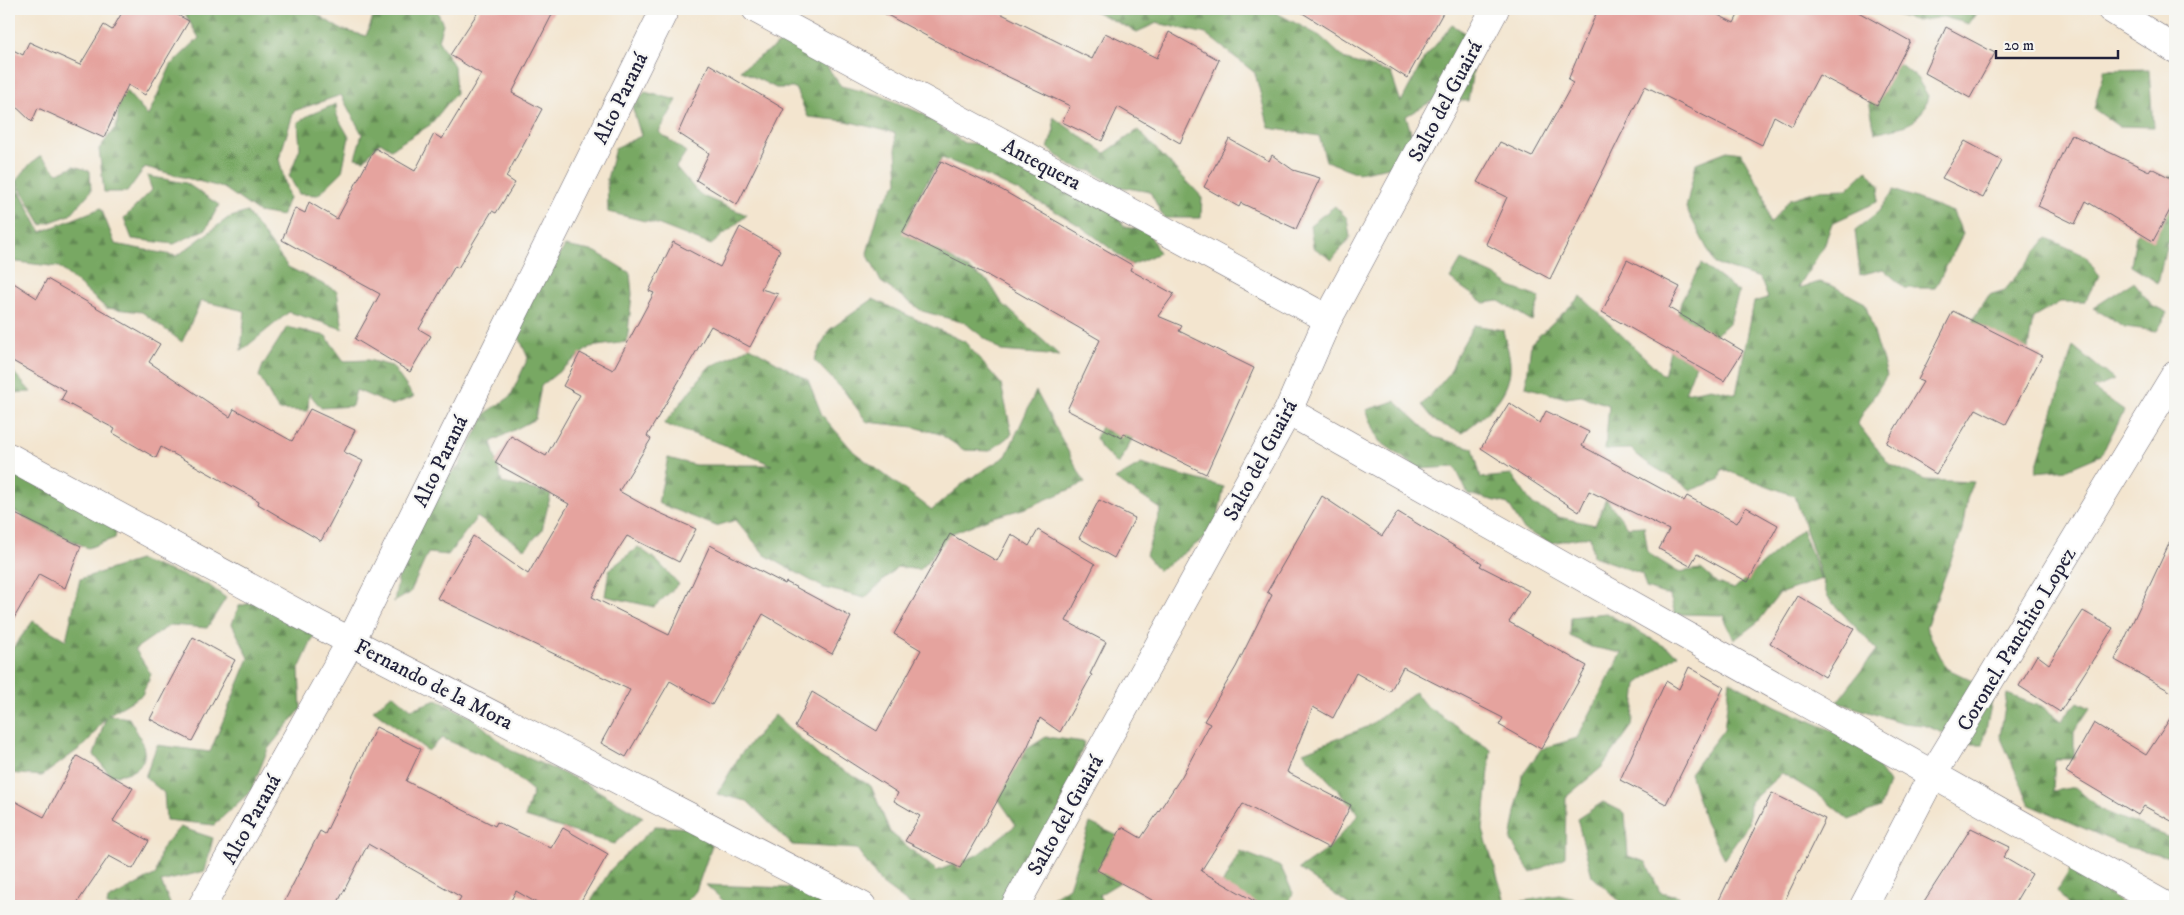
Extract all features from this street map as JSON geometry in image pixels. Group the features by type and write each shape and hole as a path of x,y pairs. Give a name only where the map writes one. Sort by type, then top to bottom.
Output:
{"street":[{"name":"Alto Paraná","path":"202,906 351,641 665,9"},
{"name":"Antequera","path":"756,9 1328,319"},
{"name":"Salto del Guairá","path":"1015,906 1288,411 1328,319 1494,9"},
{"path":"2111,9 2175,49"},
{"name":"Coronel. Panchito Lopez","path":"1864,906 1934,774 2175,375"},
{"path":"1288,411 2166,906"},
{"name":"Fernando de la Mora","path":"9,456 351,641 862,906"}],"green space":[{"path":"182,9 309,9 340,29 366,36 375,12 393,12 397,9 436,9 443,24 438,40 454,66 456,93 430,125 391,149 380,142 364,160 355,158 362,134 341,95 294,111 279,159 289,198 282,216 258,212 224,188 145,167 127,192 104,192 99,149 117,125 120,84 148,116 171,65 199,38"},
{"path":"1090,9 1269,9 1320,36 1346,60 1391,73 1401,102 1424,59 1452,25 1478,40 1468,101 1434,100 1406,116 1420,161 1358,173 1326,161 1319,136 1269,128 1255,73 1206,34 1157,23 1137,32"},
{"path":"1877,9 1979,9 1969,24 1943,17 1917,21"},
{"path":"783,41 818,54 841,86 879,95 923,114 964,143 992,144 1101,196 1125,227 1148,231 1159,253 1132,265 1080,226 1046,206 995,180 942,158 919,195 905,229 989,282 1002,303 1060,356 1001,351 965,323 922,311 881,282 867,253 880,207 898,182 895,133 846,121 808,117 795,88 776,88 740,70"},
{"path":"1900,64 1917,78 1928,96 1925,106 1915,120 1909,124 1875,133 1868,94 1888,65"},
{"path":"2149,69 2153,127 2118,126 2094,109 2104,70"},
{"path":"645,92 677,100 659,132 686,152 676,167 700,195 747,215 711,245 657,224 608,212 607,179 615,148 641,136 632,106"},
{"path":"336,104 337,116 349,137 342,172 318,195 299,194 289,176 300,148 298,122 309,115"},
{"path":"1053,117 1105,153 1138,130 1202,197 1201,218 1164,218 1150,192 1115,186 1093,172 1071,166 1048,148 1054,130"},
{"path":"1727,151 1741,153 1764,194 1770,224 1790,199 1820,190 1847,189 1867,170 1880,186 1877,202 1832,223 1824,246 1798,288 1820,282 1833,286 1865,303 1887,375 1857,423 1889,464 1925,480 1974,482 1967,499 1962,531 1926,627 1946,668 1994,691 1983,744 1969,744 1924,725 1903,723 1837,702 1877,650 1828,598 1795,496 1722,469 1719,480 1691,490 1645,461 1631,449 1605,450 1609,405 1581,396 1566,398 1526,387 1531,343 1581,296 1664,376 1681,302 1701,264 1739,292 1729,323 1703,346 1685,393 1711,388 1736,394 1754,302 1768,298 1760,278 1715,264 1686,208 1696,163"},
{"path":"41,156 58,173 74,166 90,171 91,191 70,215 42,225 16,181 31,163"},
{"path":"9,170 41,232 101,208 115,244 177,256 228,218 247,212 288,267 337,291 343,329 289,312 241,351 245,311 201,301 182,342 142,312 106,308 59,267 9,261"},
{"path":"147,176 186,183 219,205 206,229 174,244 132,239 124,218 152,190"},
{"path":"2170,176 2175,179 2175,238 2167,242 2158,283 2131,266 2136,235 2157,214 2153,184"},
{"path":"1894,190 1953,212 1963,234 1935,288 1905,288 1883,269 1860,275 1855,230 1878,212"},
{"path":"1335,206 1347,218 1350,237 1332,260 1313,247 1310,225"},
{"path":"2047,238 2086,256 2099,276 2084,302 2060,302 2033,318 2028,349 1969,325 1989,295 2005,290"},
{"path":"565,246 596,252 630,273 632,294 627,342 590,347 541,386 535,419 491,442 502,483 551,493 542,530 525,549 477,517 448,555 428,553 410,593 394,602 399,574 421,500 459,466 486,413 510,397 528,358 515,328"},
{"path":"1461,260 1494,275 1513,288 1540,298 1532,321 1499,301 1484,303 1450,279"},
{"path":"2133,282 2152,305 2168,313 2157,331 2125,327 2093,308"},
{"path":"873,299 965,342 1001,384 1012,434 990,451 964,450 940,434 914,427 867,422 844,391 814,360 829,330"},
{"path":"1474,325 1503,330 1509,356 1509,375 1506,386 1495,404 1462,433 1436,422 1422,405 1449,374 1459,351"},
{"path":"287,327 326,336 344,361 368,360 392,366 414,397 392,405 356,390 352,406 321,408 309,393 308,411 278,410 259,376 263,365"},
{"path":"2073,346 2114,380 2093,389 2124,411 2101,455 2068,469 2035,472"},
{"path":"750,347 808,380 822,415 854,452 932,510 966,481 1006,456 1036,391 1085,483 1026,508 990,518 950,534 920,570 897,567 865,598 824,588 765,555 736,520 716,526 658,503 668,458 695,465 772,465 722,444 664,424 708,368"},
{"path":"9,367 31,392 9,393"},
{"path":"1113,400 1139,426 1118,465 1100,447 1096,438"},
{"path":"1395,401 1434,437 1473,448 1481,478 1512,475 1533,505 1559,517 1595,525 1606,499 1628,527 1644,526 1648,553 1678,572 1701,569 1717,583 1734,589 1802,529 1821,579 1779,594 1759,621 1734,640 1723,615 1675,614 1670,596 1646,588 1642,574 1593,556 1590,536 1551,543 1524,530 1508,504 1468,494 1455,467 1419,469 1379,441 1366,410"},
{"path":"1141,464 1224,487 1217,521 1206,537 1159,571 1146,555 1161,509 1115,479"},
{"path":"9,470 119,516 115,538 88,548 38,525 9,508"},
{"path":"638,547 655,559 679,584 654,607 605,596 609,570"},
{"path":"139,560 207,584 226,598 207,628 170,625 135,649 151,674 142,695 108,715 129,718 143,745 144,758 140,765 129,772 111,776 94,755 106,717 86,744 42,776 9,773 9,653 33,621 66,640 80,579"},
{"path":"271,598 287,624 319,625 299,669 301,709 268,749 251,791 214,825 166,820 164,793 145,777 157,745 210,752 249,658 232,624 239,606"},
{"path":"1606,613 1678,654 1637,684 1632,726 1602,767 1566,797 1565,857 1531,873 1511,841 1522,776 1541,749 1577,738 1622,653 1591,647 1570,636 1571,617"},
{"path":"1730,681 1776,706 1860,743 1889,783 1880,808 1849,820 1820,796 1782,773 1750,802 1749,824 1724,859 1705,822 1690,773 1724,729"},
{"path":"1415,692 1425,705 1491,750 1483,830 1506,906 1351,906 1299,869 1329,848 1359,814 1303,752 1367,727"},
{"path":"393,694 411,709 437,700 473,718 510,750 583,782 643,817 614,844 525,817 533,791 496,761 442,738 428,751 373,710"},
{"path":"2007,694 2044,708 2061,721 2078,702 2090,708 2074,732 2074,759 2055,759 2053,791 2075,787 2101,810 2175,840 2175,858 2127,847 2030,805 2000,736"},
{"path":"775,715 820,757 871,786 890,832 937,871 977,855 1016,825 971,758 1008,761 1046,737 1085,742 1039,862 998,906 912,906 881,883 857,849 792,845 747,801 717,794 740,755"},
{"path":"1603,802 1625,813 1628,856 1646,862 1660,892 1679,896 1674,906 1625,906 1592,876 1577,819"},
{"path":"1090,823 1133,843 1132,875 1099,895 1104,906 1040,906 1069,887"},
{"path":"655,826 693,828 712,845 696,891 683,906 588,906 611,869"},
{"path":"180,827 213,838 205,871 161,882 171,906 107,906 108,900 156,874 161,849"},
{"path":"1240,851 1281,867 1293,893 1287,906 1232,906 1217,894"},
{"path":"2071,868 2126,906 2069,906 2057,891"},
{"path":"706,885 789,888 809,895 829,906 729,906"},
{"path":"1559,895 1593,903 1596,906 1510,906 1506,904"}],"building":[{"path":"124,9 166,9 189,21 145,95 128,85 104,138 38,108 32,122 9,100 9,48 23,55 29,42 80,65 104,25 112,30"},
{"path":"480,9 555,9 512,93 542,109 506,177 515,183 496,213 492,211 458,268 455,266 419,329 431,336 410,372 355,339 380,294 282,240 295,208 305,213 309,202 337,219 375,148 415,171 434,134 442,139 481,74 450,55"},
{"path":"876,9 992,9 1092,59 1105,33 1157,58 1169,32 1219,60 1180,143 1118,107 1102,141 1062,122 1070,106 962,55"},
{"path":"1296,9 1445,9 1407,78"},
{"path":"1598,9 1706,9 1734,23 1741,9 1853,9 1910,41 1877,105 1819,75 1792,126 1774,116 1762,145 1645,86 1550,279 1486,244 1507,197 1477,182 1500,142 1532,157 1573,83 1568,80"},
{"path":"1946,27 1995,53 1970,98 1925,73"},
{"path":"709,64 784,109 737,205 696,180 709,153 678,133"},
{"path":"2071,134 2149,171 2151,168 2175,180 2175,201 2153,241 2086,201 2075,224 2038,206"},
{"path":"1229,139 1269,161 1272,155 1293,170 1320,178 1296,229 1241,203 1239,207 1204,187"},
{"path":"1965,141 2002,161 1983,198 1942,178"},
{"path":"941,161 1002,190 1132,265 1130,270 1174,294 1158,316 1182,326 1179,331 1254,368 1206,474 1124,434 1122,438 1067,410 1100,340 987,275 902,233"},
{"path":"740,227 780,250 761,289 778,294 750,347 711,326 647,436 651,439 619,491 651,509 696,529 679,562 627,536 610,562 592,597 669,635 710,545 785,584 786,582 851,617 832,654 763,614 712,705 670,681 626,757 601,743 630,690 437,598 473,536 528,574 569,504 495,463 511,436 546,456 580,395 563,386 580,353 613,370 654,293 649,291 673,242 720,267"},
{"path":"1627,260 1680,287 1669,308 1743,351 1724,381 1602,312"},
{"path":"47,279 160,344 149,362 230,417 234,409 292,441 310,409 355,430 344,452 363,461 321,541 258,504 259,501 161,447 156,458 113,433 115,429 61,400 66,391 9,359 9,280 37,298"},
{"path":"1953,311 2042,356 2006,424 1976,409 1936,474 1886,443 1923,382 1918,380"},
{"path":"1509,403 1540,423 1546,411 1589,432 1582,446 1684,501 1687,496 1737,523 1746,507 1778,525 1748,582 1697,554 1690,566 1659,549 1669,530 1589,491 1579,512 1481,448"},
{"path":"1322,496 1382,536 1398,512 1482,563 1480,566 1529,591 1509,622 1587,666 1541,749 1499,725 1503,718 1403,667 1390,692 1356,673 1333,718 1313,707 1287,772 1351,805 1329,848 1243,804 1201,871 1263,906 1163,906 1097,870 1122,827 1141,838 1182,776 1210,724 1204,721 1236,667 1272,595 1267,592"},
{"path":"1099,500 1135,518 1114,558 1079,538"},
{"path":"9,511 81,546 65,588 39,574 9,627"},
{"path":"1038,530 1095,564 1066,621 1106,642 1090,674 1092,675 1060,732 1040,718 1027,748 960,868 905,841 920,816 894,801 898,793 795,727 812,692 877,731 921,650 894,634 950,534 997,561 1011,534 1029,546"},
{"path":"2175,531 2175,694 2115,660"},
{"path":"1798,596 1854,629 1825,677 1770,643"},
{"path":"2083,611 2113,628 2060,712 2019,686 2037,655 2049,664"},
{"path":"193,637 235,660 192,741 150,719"},
{"path":"1689,667 1724,687 1666,804 1620,780 1666,681 1679,689"},
{"path":"2175,711 2175,823 2144,806 2138,815 2066,772 2094,723 2146,755"},
{"path":"376,727 421,749 406,781 495,826 497,822 551,848 563,828 608,854 578,906 542,906 516,891 508,906 456,906 461,897 368,844 336,906 282,906 320,831 325,834"},
{"path":"77,756 133,788 113,821 149,841 133,869 109,856 75,906 9,906 9,798 44,817"},
{"path":"1772,793 1825,819 1782,906 1716,906"},
{"path":"1971,828 2010,847 2003,857 2032,874 2013,906 1921,906"}]}
